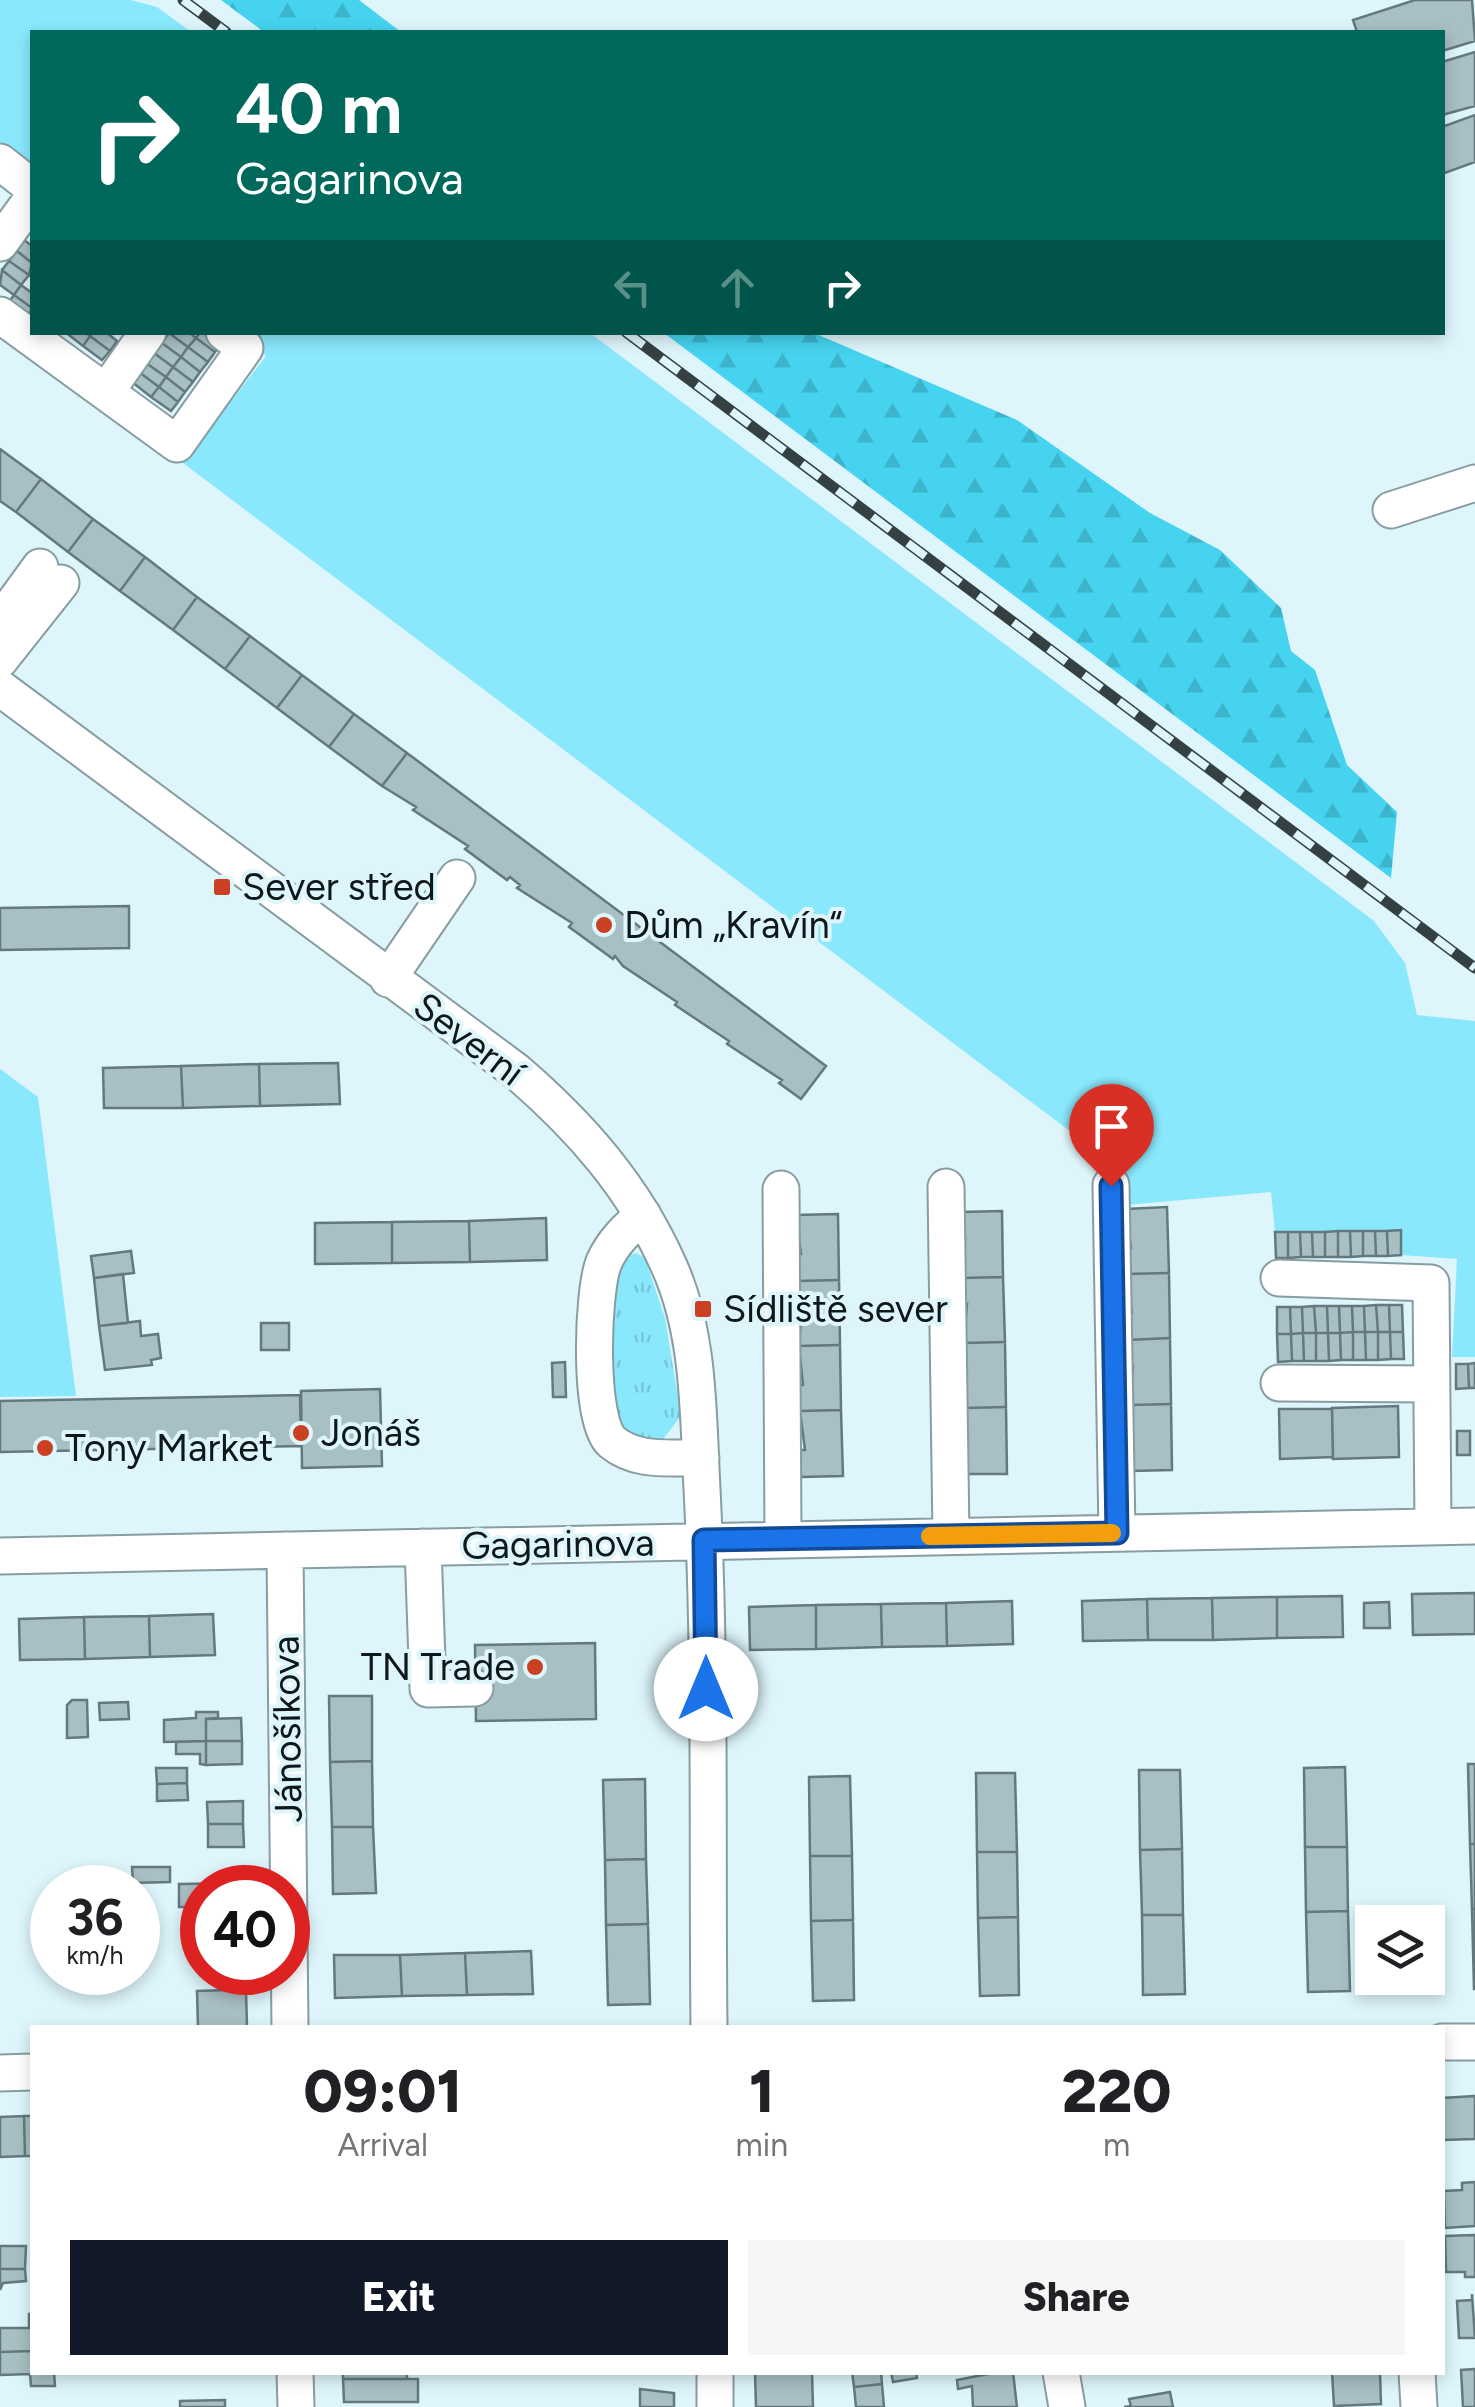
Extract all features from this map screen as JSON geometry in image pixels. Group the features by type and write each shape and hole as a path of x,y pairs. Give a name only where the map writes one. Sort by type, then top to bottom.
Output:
{"street":[{"path":"0,162 30,185"},
{"path":"0,243 30,201"},
{"path":"0,315 30,332"},
{"path":"106,392 146,335"},
{"path":"40,337 176,444 245,348 228,335"},
{"path":"1392,510 1475,484"},
{"path":"0,622 50,575 0,660"},
{"name":"Severní","path":"0,688 551,1101 602,1156 643,1215 670,1267 696,1375 704,1540 709,2025"},
{"path":"388,979 457,878"},
{"path":"946,1186 951,1536"},
{"path":"1111,1186 1117,1533"},
{"path":"781,1189 783,1538"},
{"path":"643,1215 621,1234 600,1274 596,1310 598,1412 608,1440 634,1457 700,1458"},
{"path":"1279,1278 1430,1283 1433,1527"},
{"path":"1279,1383 1432,1384"},
{"name":"Gagarinova","path":"0,1556 1475,1526"},
{"path":"424,1547 428,1689 475,1688"},
{"name":"Jánošíkova","path":"285,1550 290,2025"},
{"path":"1445,2042 1475,2042"},
{"path":"0,2072 30,2072"},
{"path":"296,2375 296,2407"},
{"path":"714,2375 715,2407"},
{"path":"1063,2375 1068,2407"},
{"path":"1418,2375 1419,2407"}],"green space":[{"path":"0,0 131,0 157,7 188,30 30,30 30,171 0,147"},
{"path":"221,0 359,0 398,30 261,30"},
{"path":"239,335 593,335 1374,921 1405,963 1417,1015 1475,1021 1475,1357 1452,1357 1457,1259 1401,1255 1400,1230 1275,1232 1271,1192 1126,1205 1123,1171 183,463 266,356"},
{"path":"667,335 819,335 1017,420 1150,513 1220,550 1281,608 1291,651 1315,670 1347,765 1397,812 1391,878"},
{"path":"0,1069 38,1097 76,1396 0,1397"},
{"path":"636,1253 645,1258 665,1318 681,1416 660,1443 627,1439 610,1373 612,1302 624,1258"}],"building":[{"path":"1415,0 1472,0 1475,41 1445,50 1445,30 1356,30 1353,20"},
{"path":"1475,52 1475,106 1445,114 1445,61"},
{"path":"1475,115 1475,162 1445,173 1445,126"},
{"path":"24,240 30,244 30,261 17,251"},
{"path":"17,251 30,261 29,275 9,261"},
{"path":"9,261 29,275 21,285 2,270"},
{"path":"2,270 21,285 14,295 0,285"},
{"path":"21,285 30,292 30,307 14,295"},
{"path":"14,295 30,307 30,312 27,319 6,306"},
{"path":"69,335 89,335 83,346"},
{"path":"110,335 117,341 110,351 90,336"},
{"path":"172,335 192,335 196,338 188,347"},
{"path":"172,335 188,347 181,357 162,343"},
{"path":"214,335 222,343 215,352 196,338"},
{"path":"90,336 110,351 102,360 83,346"},
{"path":"196,338 215,352 208,362 188,347"},
{"path":"162,343 181,357 173,367 154,353"},
{"path":"188,347 208,362 200,372 181,357"},
{"path":"154,353 173,367 166,377 146,363"},
{"path":"181,357 200,372 193,382 173,367"},
{"path":"146,363 166,377 159,387 139,372"},
{"path":"173,367 193,382 185,392 166,377"},
{"path":"139,372 159,387 151,397 132,382"},
{"path":"166,377 185,392 178,402 159,387"},
{"path":"159,387 178,402 171,411 151,397"},
{"path":"0,449 41,479 16,512 0,501"},
{"path":"41,479 93,519 68,552 16,512"},
{"path":"93,519 145,557 120,591 68,552"},
{"path":"145,557 197,597 173,630 120,591"},
{"path":"197,597 250,636 225,669 173,630"},
{"path":"250,636 302,675 277,708 225,669"},
{"path":"302,675 354,714 329,747 277,708"},
{"path":"354,714 407,753 382,786 329,747"},
{"name":"Dům „Kravín“","path":"407,753 826,1066 801,1099 779,1083 782,1080 727,1044 729,1041 675,1005 677,1002 623,966 615,956 613,959 569,927 572,923 517,888 520,885 510,877 507,880 465,849 468,846 382,786"},
{"path":"129,906 129,948 0,950 0,908"},
{"path":"338,1063 340,1104 260,1106 259,1064"},
{"path":"259,1064 260,1106 183,1108 181,1066"},
{"path":"181,1066 183,1108 104,1108 103,1068"},
{"path":"1167,1207 1169,1273 1127,1274 1126,1248 1131,1248 1126,1209"},
{"path":"1002,1211 1003,1277 962,1278 965,1239 962,1240 961,1212"},
{"path":"838,1214 839,1280 797,1281 797,1254 801,1254 796,1215"},
{"path":"546,1218 547,1260 470,1262 469,1221"},
{"path":"469,1221 470,1262 392,1263 392,1222"},
{"path":"392,1222 392,1263 315,1264 315,1223"},
{"path":"1401,1230 1401,1255 1388,1256 1387,1231"},
{"path":"1338,1231 1350,1231 1351,1257 1338,1257"},
{"path":"1338,1231 1338,1257 1325,1257 1325,1232"},
{"path":"1350,1231 1363,1231 1363,1256 1351,1257"},
{"path":"1363,1231 1375,1231 1376,1256 1363,1256"},
{"path":"1375,1231 1387,1231 1388,1256 1376,1256"},
{"path":"1275,1232 1288,1232 1288,1258 1276,1258"},
{"path":"1288,1232 1300,1232 1301,1257 1288,1258"},
{"path":"1300,1232 1312,1232 1313,1257 1301,1257"},
{"path":"1312,1232 1325,1232 1325,1257 1313,1257"},
{"path":"131,1251 134,1273 94,1278 91,1256"},
{"path":"1169,1273 1170,1338 1128,1340 1128,1313 1132,1313 1127,1274"},
{"path":"123,1274 128,1323 99,1326 94,1278"},
{"path":"1003,1277 1005,1342 964,1343 967,1304 963,1305 962,1278"},
{"path":"839,1280 840,1345 799,1346 802,1307 798,1307 797,1281"},
{"path":"1376,1305 1389,1305 1390,1332 1378,1332"},
{"path":"1376,1305 1378,1332 1365,1332 1364,1306"},
{"path":"1389,1305 1402,1305 1403,1332 1390,1332"},
{"path":"1314,1306 1316,1333 1303,1333 1302,1307"},
{"path":"1314,1306 1327,1306 1328,1333 1316,1333"},
{"path":"1327,1306 1339,1306 1340,1333 1328,1333"},
{"path":"1339,1306 1352,1306 1353,1332 1340,1333"},
{"path":"1352,1306 1364,1306 1365,1332 1353,1332"},
{"path":"1277,1307 1290,1307 1291,1334 1277,1334"},
{"path":"1290,1307 1302,1307 1303,1333 1291,1334"},
{"path":"140,1321 141,1336 158,1334 161,1358 151,1360 152,1365 105,1370 99,1326"},
{"path":"261,1323 289,1323 289,1350 261,1350"},
{"path":"1353,1332 1353,1360 1341,1360 1340,1333"},
{"path":"1353,1332 1365,1332 1366,1360 1353,1360"},
{"path":"1365,1332 1378,1332 1378,1360 1366,1360"},
{"path":"1378,1332 1390,1332 1391,1359 1378,1360"},
{"path":"1390,1332 1403,1332 1404,1359 1391,1359"},
{"path":"1303,1333 1316,1333 1316,1361 1304,1361"},
{"path":"1303,1333 1304,1361 1292,1361 1291,1334"},
{"path":"1316,1333 1328,1333 1329,1361 1316,1361"},
{"path":"1328,1333 1340,1333 1341,1360 1329,1361"},
{"path":"1277,1334 1291,1334 1292,1361 1278,1362"},
{"path":"1170,1338 1171,1404 1130,1405 1133,1366 1129,1366 1128,1340"},
{"path":"1005,1342 1006,1407 965,1408 964,1343"},
{"path":"840,1345 841,1410 800,1411 799,1385 803,1385 799,1346"},
{"path":"565,1362 566,1397 553,1397 552,1363"},
{"path":"1475,1363 1475,1388 1469,1388 1468,1364"},
{"path":"1456,1364 1468,1364 1469,1388 1456,1389"},
{"path":"380,1389 382,1466 302,1468 301,1391"},
{"path":"300,1395 301,1446 0,1452 0,1401"},
{"path":"1171,1404 1172,1470 1131,1471 1130,1405"},
{"path":"1398,1406 1399,1457 1333,1459 1332,1408"},
{"path":"1006,1407 1007,1474 967,1474 965,1408"},
{"path":"1279,1409 1332,1409 1333,1457 1280,1459"},
{"path":"841,1410 843,1476 801,1477 800,1450 805,1450 800,1411"},
{"path":"1457,1431 1470,1431 1470,1455 1457,1455"},
{"path":"1475,1593 1475,1634 1413,1635 1412,1594"},
{"path":"1342,1596 1343,1637 1277,1638 1277,1597"},
{"path":"1277,1597 1277,1638 1213,1640 1212,1598"},
{"path":"1212,1598 1213,1640 1148,1640 1147,1599"},
{"path":"1147,1599 1148,1640 1083,1641 1082,1601"},
{"path":"1012,1601 1013,1644 947,1646 946,1603"},
{"path":"1389,1602 1390,1628 1364,1628 1364,1603"},
{"path":"946,1603 947,1646 882,1647 881,1604"},
{"path":"881,1604 882,1647 816,1649 816,1605"},
{"path":"816,1605 816,1649 750,1650 749,1607"},
{"path":"213,1614 215,1655 150,1657 149,1616"},
{"path":"149,1616 150,1657 85,1659 84,1617"},
{"path":"84,1617 85,1659 20,1660 19,1619"},
{"name":"TN Trade","path":"595,1643 596,1719 476,1721 475,1645"},
{"path":"329,1696 372,1696 372,1761 330,1762"},
{"path":"72,1700 87,1700 88,1737 67,1738 67,1705"},
{"path":"128,1702 129,1719 100,1720 99,1703"},
{"path":"196,1712 218,1712 218,1718 206,1719 206,1741 164,1742 164,1720 196,1718"},
{"path":"241,1718 242,1741 206,1741 206,1719"},
{"path":"206,1741 242,1741 242,1764 206,1765"},
{"path":"206,1741 206,1765 200,1764 200,1754 176,1754 176,1742"},
{"path":"372,1761 373,1827 332,1827 330,1762"},
{"path":"1468,1764 1475,1764 1475,1844 1470,1844"},
{"path":"1345,1767 1347,1847 1305,1847 1304,1768"},
{"path":"156,1768 187,1768 187,1783 157,1784"},
{"path":"1139,1770 1180,1770 1182,1849 1140,1850"},
{"path":"976,1773 1015,1773 1017,1852 977,1852"},
{"path":"850,1776 852,1856 810,1856 809,1777"},
{"path":"645,1779 646,1859 605,1860 603,1780"},
{"path":"187,1783 188,1800 157,1801 157,1784"},
{"path":"243,1801 243,1824 208,1824 207,1802"},
{"path":"208,1824 243,1824 244,1847 208,1847"},
{"path":"332,1827 373,1827 376,1893 333,1894"},
{"path":"1470,1844 1475,1844 1475,1909 1472,1909"},
{"path":"1305,1847 1347,1847 1348,1911 1306,1912"},
{"path":"1182,1849 1183,1915 1142,1915 1140,1850"},
{"path":"977,1852 1017,1852 1018,1917 978,1918"},
{"path":"810,1856 852,1856 853,1920 811,1921"},
{"path":"646,1859 648,1924 606,1925 605,1860"},
{"path":"160,1867 170,1867 170,1882 160,1882"},
{"path":"1475,1909 1475,1989 1474,1989"},
{"path":"1348,1911 1350,1991 1308,1992 1306,1912"},
{"path":"1142,1915 1183,1915 1185,1994 1143,1995"},
{"path":"1018,1917 1019,1995 980,1996 978,1918"},
{"path":"853,1920 854,2000 813,2001 811,1921"},
{"path":"648,1924 650,2004 608,2005 606,1925"},
{"path":"531,1951 533,1994 467,1995 465,1953"},
{"path":"465,1953 467,1995 402,1996 400,1955"},
{"path":"334,1955 400,1955 402,1996 335,1998"},
{"path":"197,1995 246,1995 247,2025 198,2025"},
{"path":"1475,2096 1475,2139 1445,2140 1445,2098"},
{"path":"24,2116 25,2156 0,2157 0,2117"},
{"path":"24,2116 30,2116 30,2156 25,2156"},
{"path":"1475,2182 1475,2226 1445,2228 1445,2191 1462,2190 1462,2183"},
{"path":"1475,2235 1475,2277 1465,2277 1465,2272 1446,2272 1445,2236"},
{"path":"0,2246 26,2246 25,2269 0,2269"},
{"path":"0,2269 25,2269 26,2281 3,2283 0,2290"},
{"path":"1472,2294 1475,2338 1459,2338 1457,2301 1472,2300"},
{"path":"30,2314 30,2351 0,2352 0,2328 29,2328"},
{"path":"30,2351 30,2374 0,2375 0,2352"},
{"path":"1475,2369 1475,2407 1463,2407 1461,2370"},
{"path":"30,2375 54,2375 55,2386 31,2386"},
{"path":"343,2375 407,2375 407,2379 343,2379"},
{"path":"755,2375 812,2375 813,2407 756,2407"},
{"path":"852,2375 881,2375 882,2384 854,2387"},
{"path":"892,2375 916,2375 917,2378 893,2382"},
{"path":"1013,2375 1017,2407 973,2407 972,2386 958,2389 957,2380"},
{"path":"1332,2375 1380,2375 1381,2404 1334,2406"},
{"path":"343,2379 418,2379 418,2402 344,2402"},
{"path":"882,2384 884,2407 856,2407 854,2387"},
{"path":"640,2389 674,2393 674,2407 640,2407"},
{"path":"1170,2392 1173,2407 1124,2407 1131,2406 1129,2399"},
{"path":"225,2400 225,2407 180,2407 180,2401"}],"railway":[{"path":"183,0 223,30"},
{"path":"630,335 1475,968"}],"slow traffic":[{"path":"930,1536 1112,1533"}],"place":[{"name":"Sever střed","path":"222,887"},
{"name":"Dům „Kravín“","path":"604,925"},
{"name":"Sídliště sever","path":"703,1309"},
{"name":"Jonáš","path":"301,1433"},
{"name":"Tony Market","path":"45,1448"},
{"name":"TN Trade","path":"535,1667"}],"route":[{"path":"706,1689 704,1540 1117,1533 1111,1186"}]}
